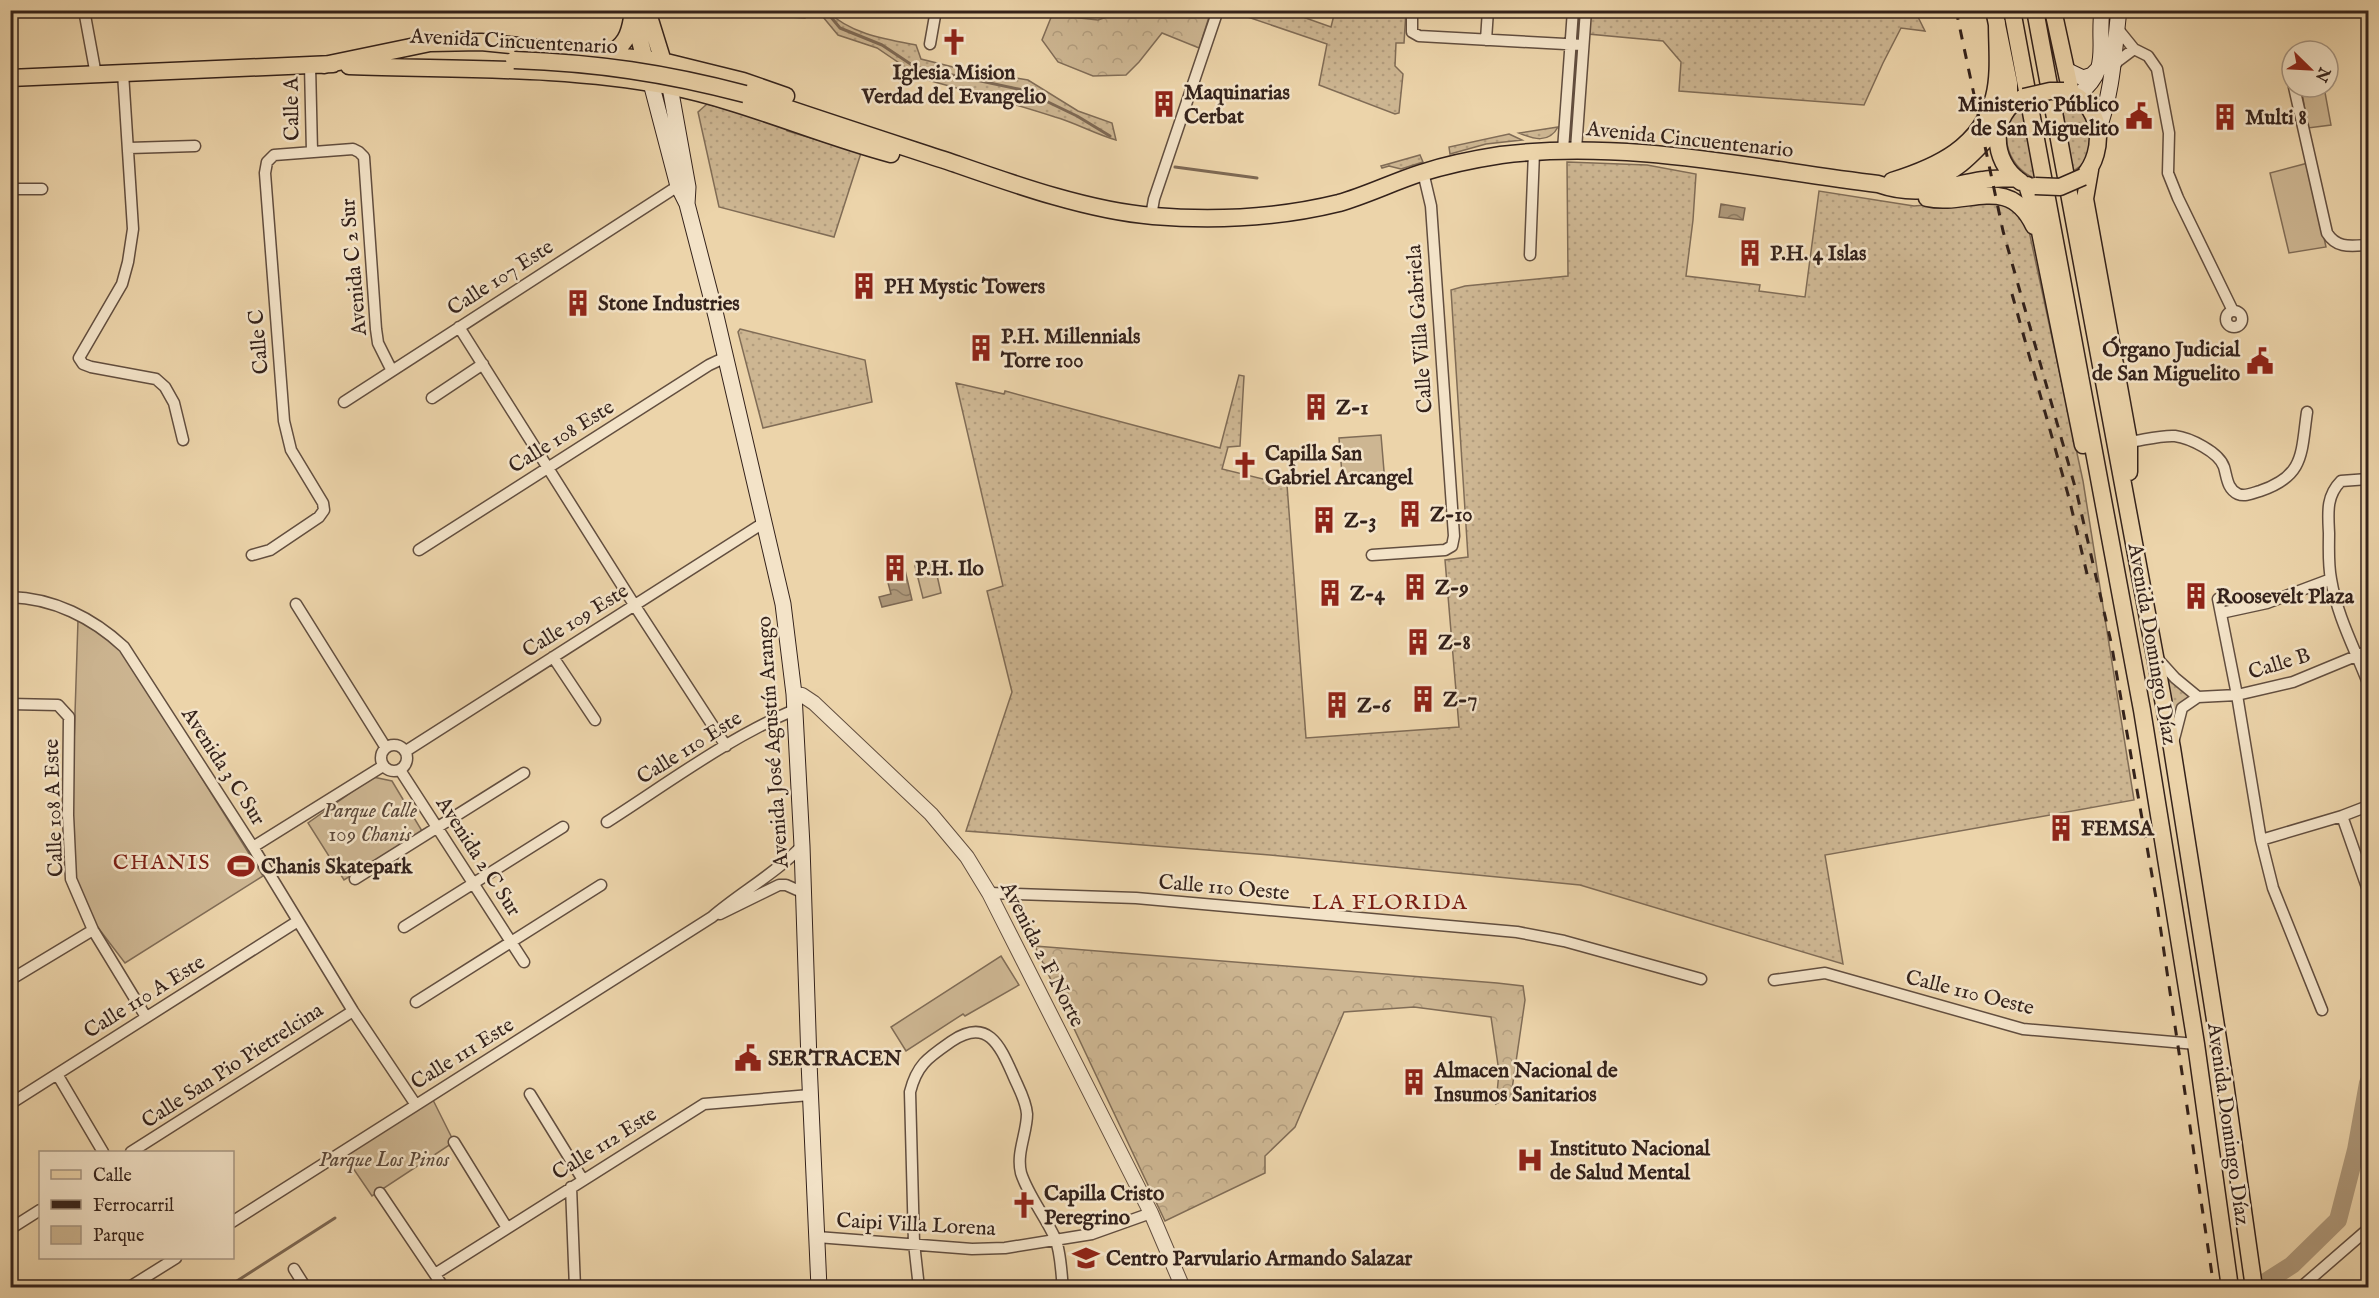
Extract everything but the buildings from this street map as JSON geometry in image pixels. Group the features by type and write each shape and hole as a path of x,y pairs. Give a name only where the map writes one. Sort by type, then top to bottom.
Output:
{"main road":[{"name":"Avenida Domingo Díaz","path":"2012,10 2142,710 2196,1044 2230,1287"},
{"name":"Avenida Domingo Díaz","path":"2036,10 2172,748 2225,1083 2253,1287"},
{"path":"2054,10 2071,93 2089,109 2098,130"},
{"path":"2102,10 2107,67 2104,116 2098,130 2097,154 2087,173 2085,199 2129,442 2129,512"},
{"path":"2087,173 2060,187 2026,183 2006,168 1997,141 1998,126 2017,102 2050,91 2071,93 2094,82 2107,67 2119,10"},
{"path":"608,55 625,42 637,12"},
{"path":"637,12 644,59 651,83"},
{"path":"637,12 662,62 670,87"},
{"path":"1995,17 2009,83 2017,102"},
{"path":"1887,184 1943,162 1958,152 1981,126 1994,96 1995,17"},
{"path":"317,65 430,43 482,42 644,59 743,81 930,148 955,164"},
{"name":"Avenida Cincuentenario","path":"12,78 317,65 387,58 451,57 573,62 631,69 745,94 1044,192 1151,216 1223,218 1282,214 1340,202 1423,172 1499,155 1570,150 1622,151 1680,157 1931,190 1983,180 2026,183"},
{"path":"317,65 552,72 651,83 714,97 864,147 925,163 955,164"},
{"path":"2066,70 2083,78 2107,67"},
{"name":"Avenida José Agustín Arango","path":"651,83 678,186 687,204 726,357 783,604 794,702 802,846 819,1287"},
{"name":"Avenida José Agustín Arango","path":"670,87 688,186 687,204"},
{"name":"Avenida Cincuentenario","path":"1887,184 1925,181 1945,175 1974,154 1998,126"},
{"path":"2026,183 2034,206 2097,512 2117,570"},
{"path":"1887,184 1933,199 1950,200 1992,194 2009,200 2024,210 2033,223 2042,244"}],"street":[{"path":"84,10 96,75"},
{"path":"930,44 936,10"},
{"path":"1151,216 1154,199 1218,10"},
{"path":"1412,10 1412,32 1419,36 1583,45"},
{"path":"1486,39 1488,10"},
{"path":"1570,150 1572,10"},
{"path":"1570,150 1586,10"},
{"path":"2117,28 2134,50 2148,56 2157,69 2169,133 2169,173 2178,198 2233,311"},
{"path":"2107,67 2134,50"},
{"name":"Calle A","path":"312,152 317,65"},
{"path":"123,73 133,229 128,262 122,284 79,357 83,364 97,369 156,379 165,387 174,403 183,440"},
{"path":"2297,99 2327,233 2332,241 2339,245 2368,246"},
{"path":"129,148 195,146"},
{"name":"Avenida C 2 Sur","path":"312,152 353,149 364,157 376,329 378,344 392,371"},
{"name":"Calle C","path":"252,555 270,549 319,517 324,510 323,502 291,450 284,421 265,173 267,162 274,155 312,152"},
{"path":"1530,255 1534,153"},
{"name":"Calle Villa Gabriela","path":"1372,555 1445,550 1452,546 1454,536 1431,206 1423,172"},
{"name":"Calle 107 Este","path":"344,402 678,186"},
{"path":"10,189 42,189"},
{"path":"459,327 726,746"},
{"name":"Calle 108 Este","path":"418,550 709,365 726,357"},
{"path":"432,398 483,364"},
{"path":"2129,442 2173,436 2207,449 2221,460 2230,487 2236,493 2245,496 2277,485 2294,470 2300,457 2307,412"},
{"path":"2368,479 2341,481 2332,492 2328,506 2331,579 2350,644 2363,654 2368,682"},
{"name":"Calle 109 Este","path":"406,751 765,522"},
{"path":"2221,613 2267,603 2331,579"},
{"name":"Avenida 3 C Sur","path":"10,597 24,597 58,606 88,619 124,646 253,847 353,1011 416,1105"},
{"path":"2218,598 2261,840 2273,888 2322,1010"},
{"path":"296,604 386,748"},
{"name":"Calle B","path":"2198,697 2237,695 2293,682 2363,654"},
{"path":"2156,656 2175,678 2198,697 2182,708 2172,748"},
{"path":"553,657 595,720"},
{"name":"Avenida 2 F Norte","path":"794,702 802,695 814,703 931,814 967,857 989,893 1151,1213 1183,1287"},
{"name":"Calle 110 Este","path":"607,822 794,702"},
{"name":"Calle 108 A Este","path":"10,704 58,705 67,712 69,717 68,815 71,879 93,930 146,1017"},
{"path":"394,745 406,751 406,764 400,770 391,771 383,766 382,754 386,748 394,745"},
{"path":"253,847 383,766"},
{"name":"Avenida 2 C Sur","path":"400,770 524,962"},
{"path":"355,879 524,772"},
{"path":"2261,840 2368,806"},
{"path":"2342,816 2368,890"},
{"path":"404,927 563,827"},
{"name":"Calle 111 Este","path":"234,1220 712,917 732,900 779,869 802,846"},
{"path":"416,1002 601,885"},
{"name":"Calle 111 Este","path":"712,917 779,885 786,885 804,893"},
{"name":"Calle 110 Oeste","path":"989,893 1136,898 1517,932 1564,941 1701,979"},
{"name":"Calle 110 A Este","path":"10,1104 298,921"},
{"path":"10,980 93,930"},
{"name":"Calle 110 Oeste","path":"1774,980 1825,973 2023,1029 2196,1044"},
{"name":"Calle San Pio Pietrelcina","path":"133,1151 353,1011"},
{"path":"919,1287 914,1243 909,1113 913,1079 927,1058 961,1035 971,1032 992,1037 999,1045 1024,1101 1027,1114 1020,1161 1021,1173 1056,1240 1063,1287"},
{"path":"57,1074 102,1151"},
{"path":"530,1094 583,1180"},
{"name":"Calle 112 Este","path":"435,1274 704,1104 810,1095"},
{"path":"454,1143 507,1228"},
{"path":"571,1187 575,1287"},
{"path":"380,1192 444,1287"},
{"path":"10,1229 39,1211"},
{"name":"Caipi Villa Lorena","path":"817,1237 981,1249 1005,1248 1092,1234 1151,1213"},
{"path":"2300,1287 2368,1229"},
{"path":"129,1287 173,1259"},
{"path":"294,1269 306,1287"}],"green space":[{"path":"1227,10 1286,11 1331,27 1335,11 1406,11 1404,43 1396,43 1395,66 1403,74 1399,113 1395,114 1319,85 1327,44"},
{"path":"1590,10 1915,11 1925,31 1901,28 1864,105 1679,91 1681,62 1663,41 1588,34"},
{"path":"738,11 808,11 805,18 757,15"},
{"path":"818,11 827,11 836,19 868,34 916,45 921,59 961,69 1028,80 1078,111 1112,123 1116,140 1063,119 906,74 908,69 877,48 838,35"},
{"path":"1124,11 1181,13 1181,11 1211,11 1199,48 1162,33 1126,75 1093,76 1058,62 1042,40 1052,15 1098,20"},
{"path":"2303,99 2326,99 2331,125 2308,128"},
{"path":"2061,100 2080,110 2090,131 2089,153 2075,170 2072,170"},
{"path":"707,104 785,126 787,131 861,153 834,237 719,207 698,112"},
{"path":"2022,107 2035,178 2017,165 2007,146 2009,125 2014,115"},
{"path":"1558,127 1550,136 1540,139 1519,133"},
{"path":"1509,134 1522,140 1486,144 1450,154 1449,147"},
{"path":"1420,155 1423,162 1401,169 1389,166 1382,168 1381,166"},
{"path":"1567,162 1647,165 1696,174 1686,276 1760,285 1759,291 1805,297 1819,191 1914,206 1997,199 2026,217 2083,481 2134,800 1825,855 1843,964 1580,885 1270,855 966,831 1012,692 987,591 1003,586 956,383 1004,394 1005,391 1220,448 1239,375 1244,376 1240,446 1228,447 1222,469 1287,485 1306,738 1459,727 1445,560 1468,557 1451,290 1465,286 1568,276"},
{"path":"2308,163 2326,247 2289,253 2270,173"},
{"path":"740,329 865,360 872,402 763,428 738,332"},
{"path":"1381,435 1385,483 1343,486 1339,438"},
{"path":"934,562 941,593 923,598 915,566"},
{"path":"78,620 121,649 263,876 125,963 96,925 76,879 72,807"},
{"path":"2167,678 2195,696 2173,714"},
{"name":"Parque Calle 109 Chanis","path":"373,777 392,781 422,831 344,880 308,823"},
{"path":"1035,946 1523,986 1525,1000 1511,1096 1496,1104 1499,1072 1491,1017 1414,1007 1344,1012 1295,1127 1265,1156 1265,1173 1165,1221"},
{"path":"1001,956 1019,985 965,1016 963,1014 906,1051 891,1027"},
{"name":"Parque Los Pinos","path":"433,1100 454,1142 372,1196 344,1155"}],"water":[{"path":"1721,204 1745,208 1743,220 1719,217"},
{"path":"905,570 912,600 882,607 879,597 891,594 886,575"}],"waterway":[{"path":"825,10 840,28 882,45 915,67 1023,90 1077,116 1110,136"},
{"path":"1175,167 1257,178"},
{"path":"2256,1288 2292,1265 2338,1220 2356,1150 2368,1083"},
{"path":"226,1288 335,1218"}],"railway":[{"path":"1956,10 2003,231 2077,494 2111,642 2156,898 2214,1288"},
{"path":"2012,294 2069,498 2088,578"}],"place":[{"name":"Iglesia Mision Verdad del Evangelio","path":"954,42"},
{"name":"Maquinarias Cerbat","path":"1164,104"},
{"name":"Ministerio Público de San Miguelito","path":"2139,116"},
{"name":"Multi 8","path":"2225,117"},
{"name":"P.H. 4 Islas","path":"1750,253"},
{"name":"PH Mystic Towers","path":"864,286"},
{"name":"Stone Industries","path":"578,303"},
{"name":"P.H. Millennials Torre 100","path":"981,348"},
{"name":"Órgano Judicial de San Miguelito","path":"2260,361"},
{"name":"Z-1","path":"1316,407"},
{"name":"Capilla San Gabriel Arcangel","path":"1245,465"},
{"name":"Z-10","path":"1410,514"},
{"name":"Z-3","path":"1324,520"},
{"name":"P.H. Ilo","path":"895,568"},
{"name":"Z-9","path":"1415,587"},
{"name":"Z-4","path":"1330,593"},
{"name":"Roosevelt Plaza","path":"2196,596"},
{"name":"Z-8","path":"1418,642"},
{"name":"Z-7","path":"1423,699"},
{"name":"Z-6","path":"1337,705"},
{"name":"FEMSA","path":"2061,828"},
{"name":"Chanis Skatepark","path":"241,866"},
{"name":"SERTRACEN","path":"748,1058"},
{"name":"Almacen Nacional de Insumos Sanitarios","path":"1414,1082"},
{"name":"Instituto Nacional de Salud Mental","path":"1530,1160"},
{"name":"Capilla Cristo Peregrino","path":"1024,1205"},
{"name":"Centro Parvulario Armando Salazar","path":"1086,1258"}],"district":[{"name":"CHANIS","path":"162,861"},
{"name":"LA FLORIDA","path":"1390,901"}]}
